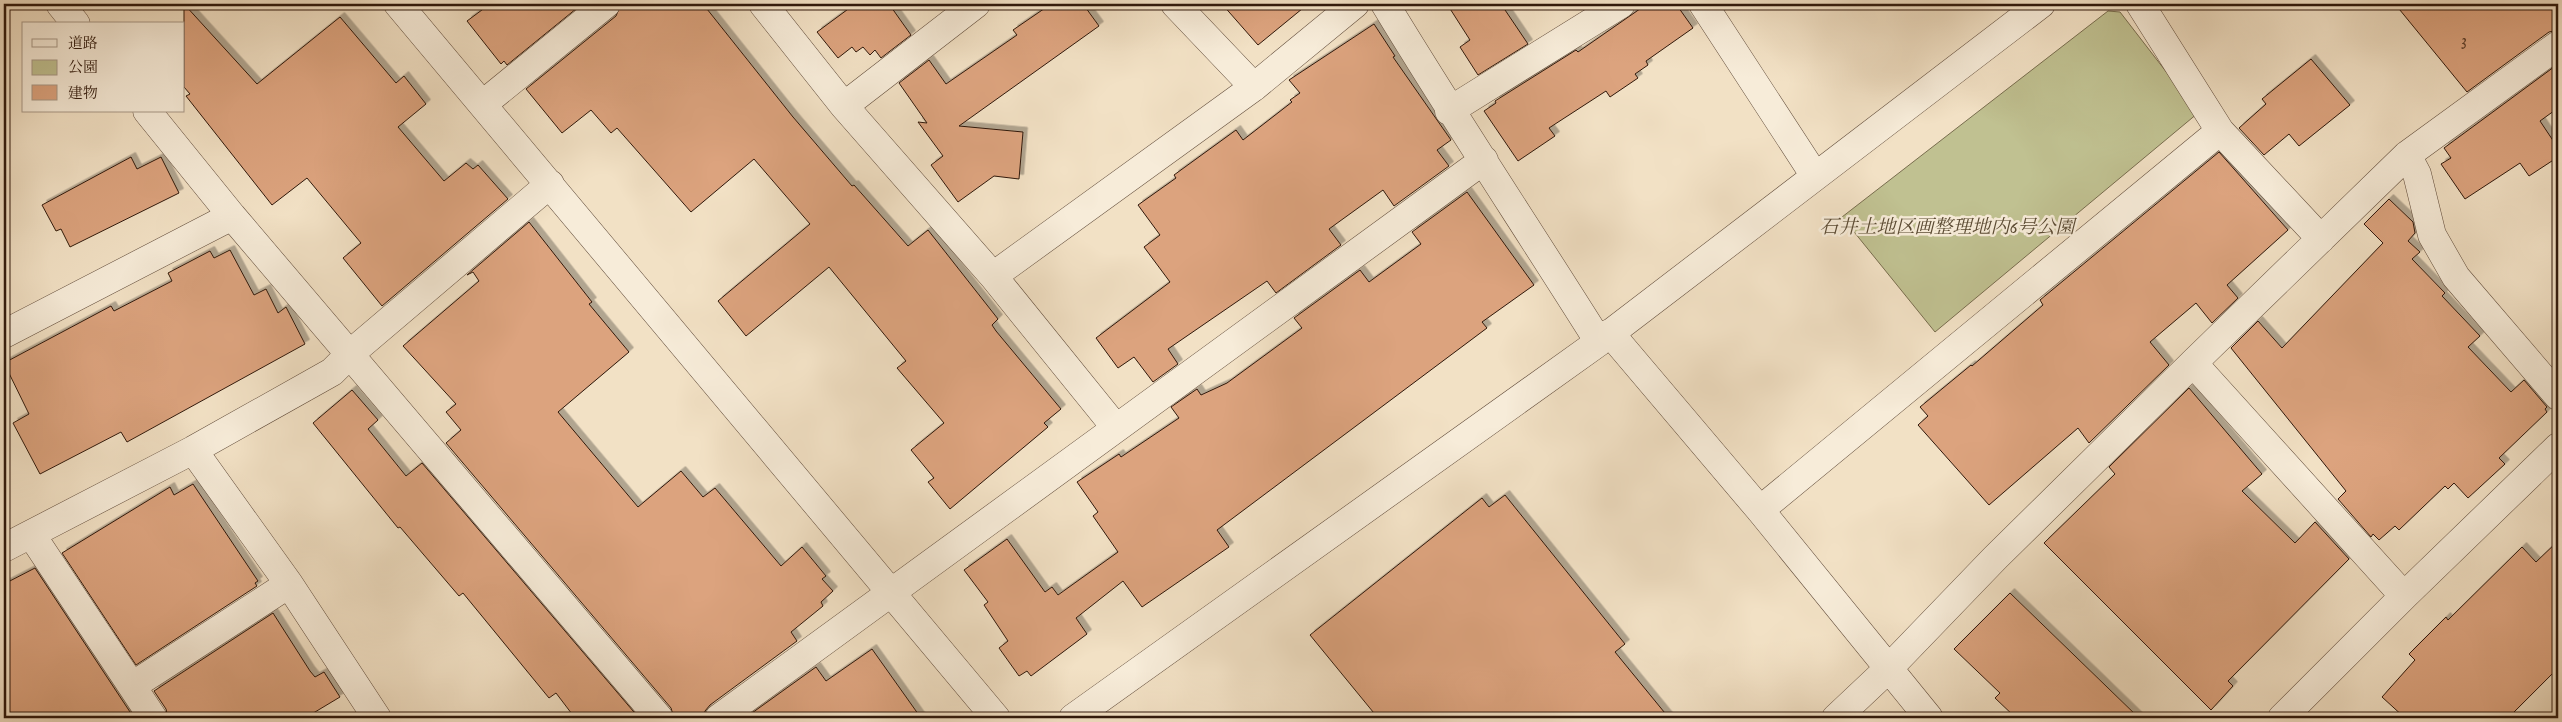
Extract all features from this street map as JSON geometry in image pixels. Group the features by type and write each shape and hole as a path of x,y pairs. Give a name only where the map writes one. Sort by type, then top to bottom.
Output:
{"street":[{"path":"60,4 74,22"},
{"path":"398,4 996,718"},
{"path":"483,104 606,4"},
{"path":"763,4 844,106 993,276 1116,428"},
{"path":"1175,4 1254,87"},
{"path":"993,276 1254,87 1355,4"},
{"path":"1385,4 1449,111 1605,337 1760,510 1929,718"},
{"path":"1449,111 1621,4"},
{"path":"1703,4 1815,176"},
{"path":"1073,718 1605,337 2042,4"},
{"path":"2140,4 2220,131 2321,239"},
{"path":"844,106 959,9"},
{"path":"1836,718 1888,669 1995,558 2193,362 2406,155 2558,45"},
{"path":"148,112 232,216 351,353 659,718"},
{"path":"1760,510 2220,131"},
{"path":"2406,155 2417,174 2432,235 2456,277 2558,396"},
{"path":"719,718 1484,160"},
{"path":"4,548 192,450 332,372 351,353 550,184"},
{"path":"4,334 232,216"},
{"path":"2193,362 2404,596"},
{"path":"2282,718 2404,596 2558,447"},
{"path":"192,450 290,584 368,715"},
{"path":"31,534 153,718"},
{"path":"132,686 290,584"}],"green space":[{"name":"石井土地区画整理地内6号公園","path":"2108,11 2120,12 2198,113 1935,332 1842,217"}],"building":[{"path":"184,4 257,84 340,17 396,83 404,76 426,104 398,127 444,181 466,163 473,169 478,165 508,199 382,306 343,258 361,243 307,178 272,205 186,96 190,94 185,88"},
{"path":"490,4 582,4 507,65 504,61 501,64 467,21"},
{"path":"621,4 703,4 793,117 852,186 854,185 908,246 928,230 998,319 992,325 996,331 1061,409 1044,423 1048,427 950,509 928,482 934,478 911,450 944,423 897,368 906,361 829,267 746,336 718,301 810,224 754,159 691,212 617,128 611,133 591,110 562,133 526,89 616,16"},
{"path":"855,4 889,4 911,35 881,58 875,50 870,55 863,47 856,52 852,47 838,58 817,32"},
{"path":"1051,4 1083,4 1099,26 959,126 1023,132 1019,179 994,176 958,202 931,165 943,156 918,122 927,123 899,83 929,60 946,84 1017,35 1013,30"},
{"path":"1222,4 1308,4 1258,45"},
{"path":"1447,4 1501,4 1528,44 1478,75 1460,47 1470,40"},
{"path":"1647,4 1676,4 1693,28 1646,61 1648,65 1635,74 1638,78 1610,97 1606,91 1549,128 1555,136 1518,161 1484,111 1496,103 1495,101 1576,50 1578,52"},
{"path":"2395,4 2558,4 2558,30 2549,32 2467,92"},
{"path":"1374,24 1395,56 1393,57 1451,140 1437,150 1449,166 1394,206 1383,190 1329,229 1341,245 1276,293 1267,281 1168,349 1178,364 1153,382 1134,357 1118,368 1096,338 1170,282 1144,247 1160,235 1138,205 1176,178 1174,175 1236,130 1243,140 1292,102 1290,100 1300,93 1289,80"},
{"path":"2311,59 2350,105 2299,146 2289,134 2264,155 2239,128 2266,104 2262,99"},
{"path":"2558,64 2558,108 2540,121 2558,148 2558,157 2529,176 2520,163 2465,199 2441,164 2451,158 2444,148"},
{"path":"2219,152 2288,230 2227,285 2238,298 2212,323 2196,303 2150,342 2169,365 2089,443 2078,428 1989,505 1918,425 1928,416 1920,407 1972,366 2043,305 2040,300"},
{"path":"131,157 137,169 161,157 179,193 70,247 61,229 56,231 42,205"},
{"path":"1467,192 1534,285 1482,322 1487,328 1217,530 1229,547 1142,607 1123,581 1076,618 1087,634 1031,676 1027,671 1019,676 999,648 1008,641 984,605 988,602 964,570 1007,539 1045,592 1052,587 1058,595 1118,552 1093,516 1098,512 1077,482 1119,454 1121,457 1179,418 1171,407 1197,389 1201,395 1227,383 1302,328 1294,318 1360,270 1369,282 1421,244 1412,232"},
{"path":"2389,199 2413,222 2415,233 2408,241 2420,252 2412,259 2445,293 2442,296 2480,336 2468,347 2511,392 2524,380 2547,407 2545,409 2547,412 2499,458 2505,464 2468,498 2454,483 2448,489 2445,486 2399,530 2395,526 2379,540 2373,534 2371,537 2338,499 2346,491 2231,348 2258,321 2282,348 2383,243 2364,224"},
{"path":"529,222 592,302 589,304 629,352 558,412 638,507 681,471 703,497 715,488 781,566 802,547 826,576 822,579 833,591 821,602 823,606 791,632 797,641 710,705 705,711 704,718 674,718 671,708 446,443 461,430 446,412 456,404 403,346 479,281 473,272 467,275"},
{"path":"230,250 254,295 266,289 278,313 286,307 305,344 127,442 121,432 40,474 13,423 29,414 4,363 111,306 114,311 172,281 168,273 210,251 214,258"},
{"path":"2189,388 2262,474 2242,491 2295,543 2315,522 2349,559 2228,681 2233,686 2211,710 2044,543 2115,474 2109,467"},
{"path":"352,390 378,420 368,429 406,476 422,463 639,718 575,718 556,693 549,698 463,593 459,596 400,527 398,528 313,423"},
{"path":"193,484 258,581 255,583 257,586 136,665 62,553 170,487 174,495"},
{"path":"1505,495 1625,644 1615,652 1669,718 1378,718 1310,635 1482,498 1489,507"},
{"path":"2558,541 2558,668 2508,718 2405,718 2382,697 2415,660 2409,654 2446,617 2448,620 2522,547 2536,562"},
{"path":"35,568 134,718 4,718 4,584"},
{"path":"2010,593 2139,718 2016,718 1995,698 2000,693 1954,649"},
{"path":"273,613 310,671 315,677 324,672 340,697 305,718 168,718 166,709 154,691"},
{"path":"872,649 921,718 745,718 816,667 826,681"}]}
